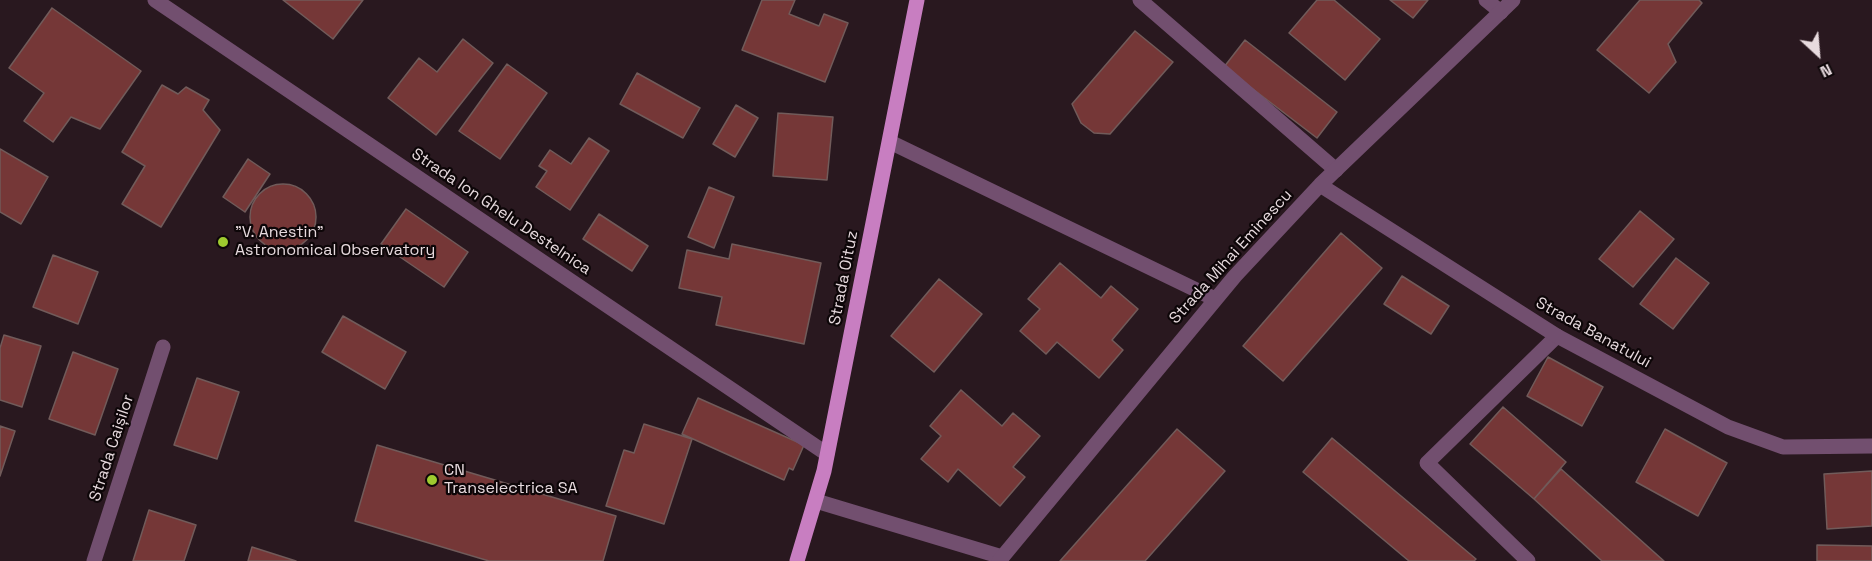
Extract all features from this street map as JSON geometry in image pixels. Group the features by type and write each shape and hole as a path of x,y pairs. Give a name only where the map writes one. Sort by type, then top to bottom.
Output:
{"main road":[{"name":"Strada Oituz","path":"797,561 816,501 827,454 917,0"}],"street":[{"name":"Strada Ion Ghelu Destelnica","path":"154,0 827,454"},
{"path":"1140,0 1336,170"},
{"path":"1486,0 1501,12"},
{"name":"Strada Mihai Eminescu","path":"1000,559 1215,298 1320,185 1513,0"},
{"path":"890,142 1215,298"},
{"name":"Strada Banatului","path":"1320,185 1557,336 1728,427 1783,447 1872,446"},
{"path":"1528,561 1427,463 1557,336"},
{"name":"Strada Caișilor","path":"94,561 164,347"},
{"path":"816,501 1000,559"}],"building":[{"path":"283,0 363,0 333,39"},
{"path":"762,0 795,0 789,14 819,26 824,14 848,23 825,82 742,50"},
{"path":"1317,0 1334,0 1380,39 1345,80 1289,33"},
{"path":"1390,0 1428,0 1413,18"},
{"path":"1640,0 1699,0 1702,3 1668,44 1676,62 1649,93 1597,50"},
{"path":"52,8 141,71 100,129 71,117 53,142 24,121 44,93 9,68"},
{"path":"1135,31 1173,62 1110,134 1094,133 1081,123 1072,104"},
{"path":"463,39 493,63 436,135 388,98 419,58 437,72"},
{"path":"1245,40 1337,112 1317,138 1224,67"},
{"path":"507,64 547,93 500,159 459,131"},
{"path":"637,73 700,108 683,138 620,104"},
{"path":"162,85 178,94 186,87 209,100 203,110 220,130 161,227 122,204 145,166 122,152"},
{"path":"736,105 758,118 735,157 713,144"},
{"path":"778,113 833,117 827,180 773,176"},
{"path":"589,138 609,151 570,210 536,187 547,171 539,166 550,150 571,164"},
{"path":"0,149 48,177 21,224 0,212"},
{"path":"248,159 270,174 245,212 223,197"},
{"path":"283,184 296,187 306,194 313,204 316,217 313,230 306,240 296,247 283,250 270,247 260,240 253,230 250,217 253,204 260,194 270,187"},
{"path":"709,187 734,197 714,248 688,237"},
{"path":"406,209 468,252 444,287 381,244"},
{"path":"1640,211 1674,239 1633,287 1599,259"},
{"path":"599,214 648,246 632,271 583,239"},
{"path":"1341,233 1382,268 1283,381 1243,346"},
{"path":"732,244 821,263 804,344 716,325 722,297 679,288 687,250 729,259"},
{"path":"53,255 98,272 78,324 33,307"},
{"path":"1676,258 1709,283 1673,329 1640,304"},
{"path":"1060,263 1101,298 1111,286 1138,309 1112,340 1123,350 1099,378 1057,342 1046,354 1020,331 1040,309 1028,299"},
{"path":"1402,276 1449,306 1431,334 1384,304"},
{"path":"939,279 982,314 934,372 891,336"},
{"path":"343,316 406,352 385,389 322,352"},
{"path":"4,335 41,346 22,407 0,400 0,348"},
{"path":"73,352 118,369 95,435 49,419"},
{"path":"1548,357 1603,387 1582,426 1527,396"},
{"path":"197,378 239,392 217,459 174,445"},
{"path":"961,390 1002,426 1013,413 1040,436 1013,467 1025,477 1000,506 958,469 948,482 921,459 941,436 930,426"},
{"path":"698,398 804,445 793,470 789,468 784,480 682,434"},
{"path":"1503,407 1566,462 1534,499 1470,444"},
{"path":"644,424 692,439 664,524 606,506 624,450 634,453"},
{"path":"0,426 15,431 0,476"},
{"path":"1177,429 1225,471 1145,561 1060,561"},
{"path":"1665,429 1727,463 1698,516 1636,482"},
{"path":"1332,438 1476,559 1474,561 1409,561 1303,472"},
{"name":"CN Transelectrica SA","path":"377,445 616,516 603,561 489,561 355,521"},
{"path":"1561,469 1664,561 1602,561 1534,499"},
{"path":"1872,471 1872,526 1827,529 1824,474"},
{"path":"149,510 196,525 184,561 133,561"},
{"path":"1817,545 1872,546 1872,561 1817,561"},
{"path":"252,547 296,561 248,561"}],"place":[{"name":"\"V. Anestin\" Astronomical Observatory","path":"223,242"},
{"name":"CN Transelectrica SA","path":"432,480"}]}
